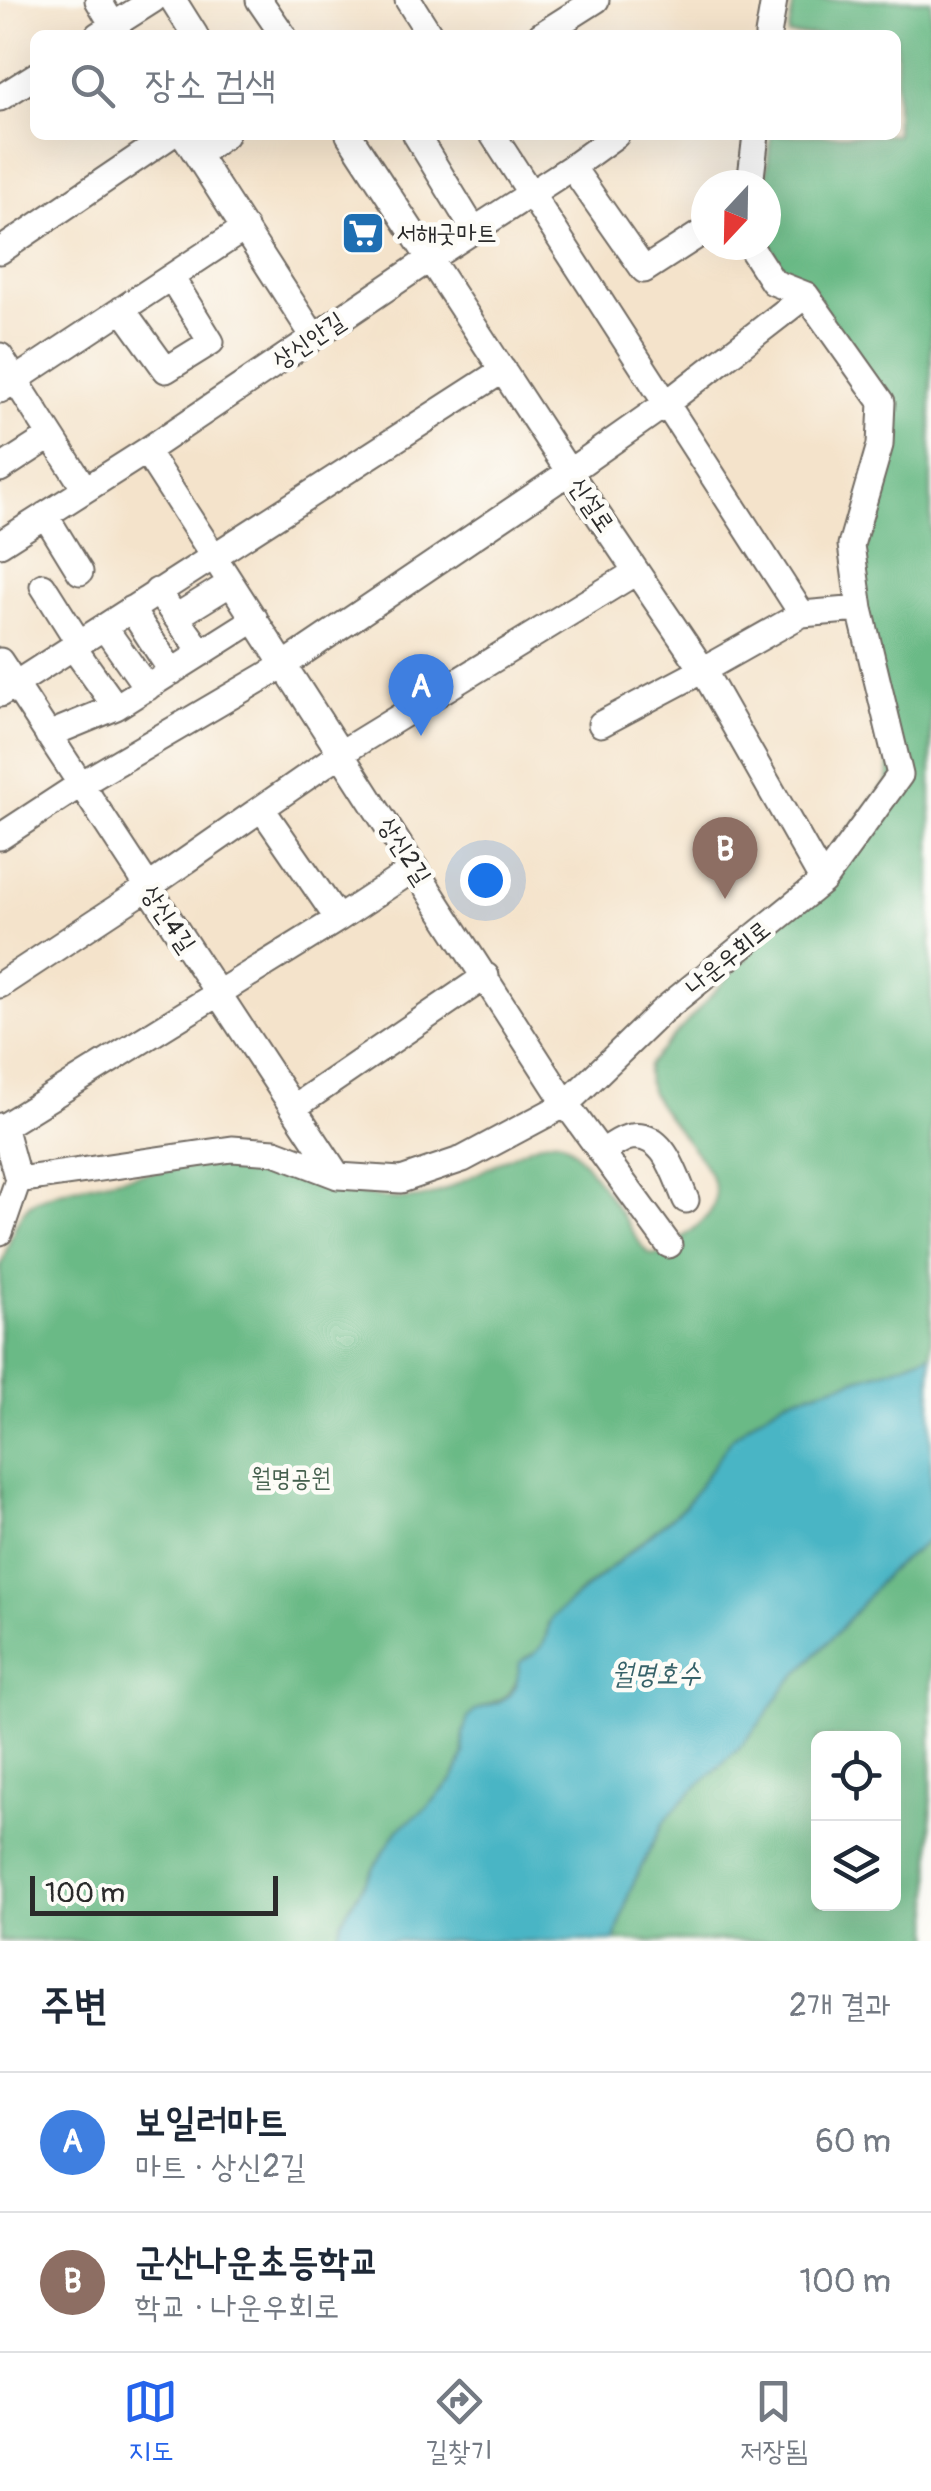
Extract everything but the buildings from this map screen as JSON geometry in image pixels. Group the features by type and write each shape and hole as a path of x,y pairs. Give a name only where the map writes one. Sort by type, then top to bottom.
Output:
{"street":[{"path":"98,0 109,30"},
{"path":"113,30 153,0"},
{"path":"173,0 191,30"},
{"path":"259,0 279,30"},
{"path":"408,0 427,30"},
{"path":"549,30 596,0"},
{"path":"0,98 30,79"},
{"path":"0,251 164,140"},
{"name":"신설로","path":"352,140 703,670 824,881"},
{"path":"419,140 474,230"},
{"path":"496,140 802,614"},
{"name":"상신안길","path":"0,544 146,451 609,140"},
{"path":"752,170 755,140"},
{"path":"190,145 314,337"},
{"path":"572,167 644,270 691,240"},
{"path":"8,385 245,228"},
{"name":"나운우회로","path":"18,1180 232,1148 275,1152 338,1176 401,1180 463,1159 566,1104 661,1012 824,881 900,775 860,609 851,544 880,445 882,402 806,295 773,282 759,260"},
{"path":"122,309 166,370 211,342 171,277"},
{"path":"0,837 80,784 284,665 667,403 806,295"},
{"path":"0,356 8,385 51,436 85,489"},
{"path":"8,689 504,370"},
{"path":"0,469 51,436"},
{"name":"상신2길","path":"146,451 566,1104 669,1245"},
{"path":"45,515 80,572"},
{"path":"0,985 342,753 636,572"},
{"path":"176,618 231,583"},
{"path":"43,586 116,707"},
{"path":"157,590 202,653"},
{"path":"131,609 172,672"},
{"path":"601,724 802,614 860,609"},
{"path":"48,735 116,707 254,619"},
{"path":"104,627 147,688"},
{"name":"상신4길","path":"0,660 8,689 48,735 338,1176"},
{"path":"262,809 338,918"},
{"path":"0,1232 18,1180 1,1131 415,868"},
{"path":"293,1108 486,976"},
{"path":"601,1152 629,1137 653,1140 686,1200"}],"green space":[{"name":"월명공원","path":"794,0 931,0 931,1354 785,1400 732,1438 685,1506 548,1623 545,1641 537,1652 525,1658 510,1692 476,1710 463,1733 464,1754 454,1778 426,1809 398,1829 341,1921 337,1941 0,1941 0,1268 15,1227 28,1206 42,1198 98,1182 250,1161 374,1196 419,1198 531,1147 558,1140 578,1155 650,1254 660,1255 708,1215 715,1198 712,1179 657,1102 648,1083 648,1065 776,924 888,781 889,764 845,581 876,434 875,407 776,260 781,260 781,170 767,170 770,140 901,140 901,30 789,30"},
{"path":"931,1538 931,1941 615,1941 630,1890 663,1823 741,1746 784,1688 888,1572"}],"water":[{"name":"월명호수","path":"931,1354 931,1538 888,1572 784,1688 741,1746 663,1823 630,1890 615,1941 337,1941 341,1921 398,1829 426,1809 454,1778 464,1754 463,1733 468,1718 476,1710 509,1695 516,1686 520,1662 541,1648 552,1617 685,1506 732,1438 785,1400"}],"place":[{"name":"서해굿마트","path":"363,233"},
{"name":"보일러마트","path":"421,736"},
{"name":"군산나운초등학교","path":"725,899"}]}
